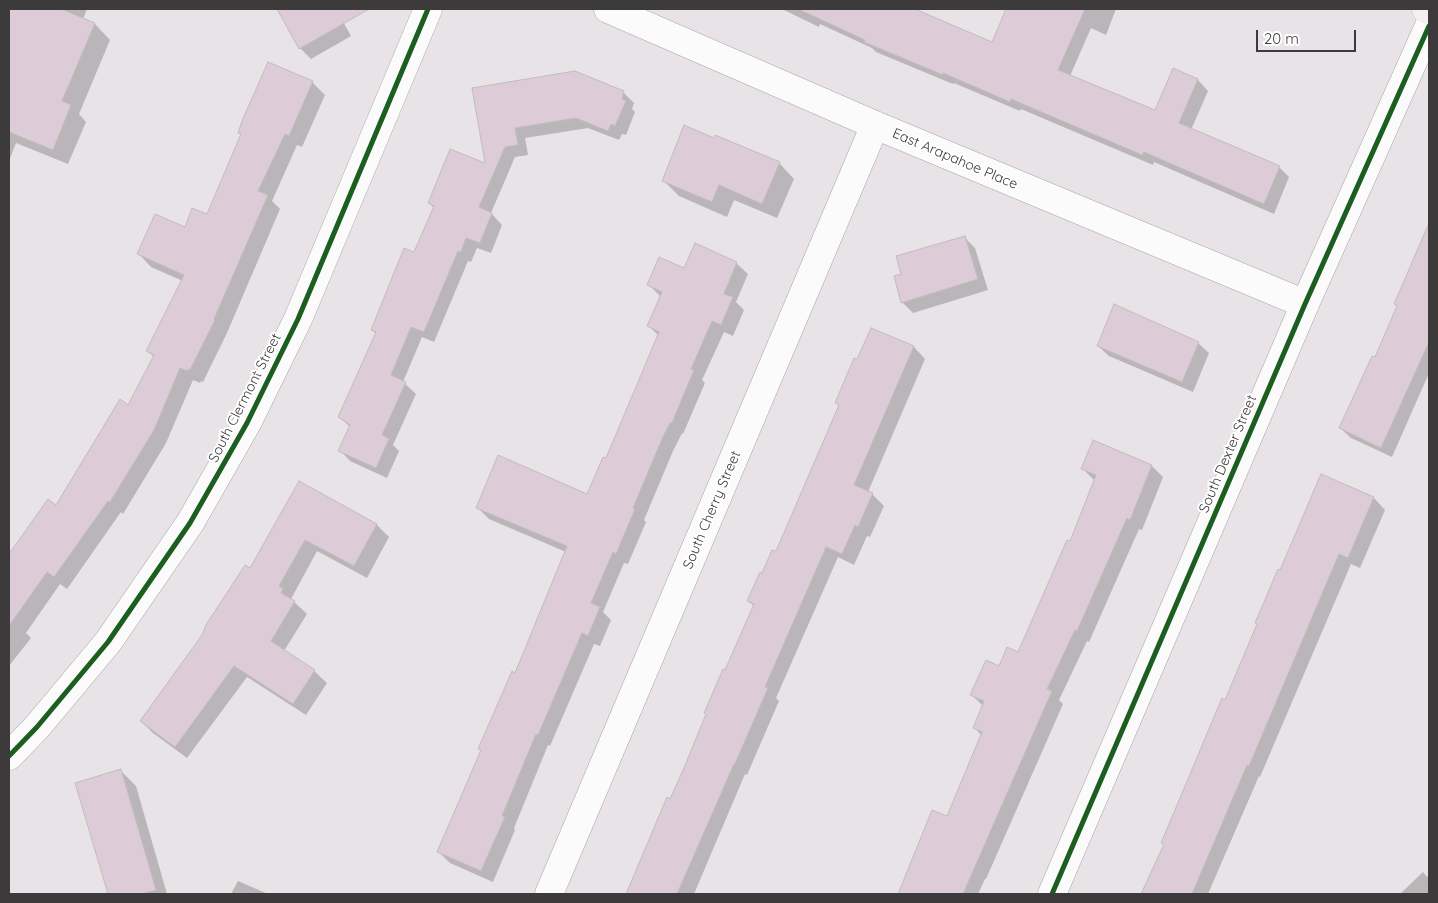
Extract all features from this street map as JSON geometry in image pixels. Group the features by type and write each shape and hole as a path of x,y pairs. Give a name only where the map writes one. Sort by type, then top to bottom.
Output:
{"street":[{"name":"South Clermont Street","path":"9,756 38,727 108,642 190,523 247,424 298,319 428,9"},
{"name":"East Arapahoe Place","path":"608,9 875,125 1304,304"},
{"name":"South Dexter Street","path":"1052,894 1304,304 1429,26"},
{"name":"South Cherry Street","path":"549,894 875,125"}],"building":[{"path":"9,9 61,9 95,23 62,101 71,105 53,150 9,132"},
{"path":"277,9 369,9 299,49"},
{"path":"798,9 915,9 992,42 1006,9 1085,9 1058,70 1155,110 1173,68 1198,79 1179,123 1280,166 1264,204 1144,152 1142,155 1011,99 1010,102 864,42 865,40"},
{"path":"268,62 313,81 289,136 285,134 258,191 268,195 215,320 190,370 188,369 187,371 180,368 154,430 110,502 108,501 54,577 47,572 9,626 9,554 48,499 56,505 120,399 128,405 154,355 146,351 184,275 137,254 155,214 185,227 192,208 207,214 241,134 238,133 242,121"},
{"path":"575,71 624,91 622,99 626,101 615,126 611,124 608,131 576,118 515,128 518,145 505,147 479,207 492,213 480,243 466,238 461,252 458,251 424,332 411,327 391,375 406,382 382,435 389,439 376,468 338,451 350,425 338,417 376,332 371,330 404,248 414,252 434,206 428,203 450,149 485,163 472,88"},
{"path":"684,125 714,138 715,135 780,162 762,204 719,185 712,202 662,181"},
{"path":"1429,223 1429,342 1381,448 1339,428 1372,356 1375,357 1397,306 1394,304"},
{"path":"965,236 978,279 901,303 894,276 901,274 896,256"},
{"path":"695,243 737,262 724,294 733,297 721,325 712,321 691,369 694,370 672,423 670,423 662,439 616,554 613,552 591,603 600,607 588,636 582,633 538,735 536,734 502,816 505,817 481,871 437,852 481,750 478,749 512,671 515,673 567,546 476,508 498,455 587,494 603,457 606,458 659,332 647,326 662,292 647,285 659,257 684,268"},
{"path":"1114,304 1199,342 1182,382 1097,346"},
{"path":"871,328 914,346 854,485 873,493 858,527 855,525 842,554 826,547 765,687 768,688 677,894 626,894 667,797 670,799 684,768 706,714 704,713 754,604 747,601 772,550 776,551 839,405 835,403 854,358 857,359"},
{"path":"1093,440 1152,465 1130,520 1127,518 1077,631 1075,630 1047,689 1052,691 963,894 898,894 932,810 947,816 982,732 973,728 984,701 970,695 986,660 999,666 1007,647 1018,652 1067,540 1070,541 1096,475 1081,469"},
{"path":"1321,474 1374,497 1348,558 1339,554 1249,766 1247,765 1192,894 1141,894 1164,844 1161,843 1222,698 1225,700 1257,624 1255,623"},
{"path":"299,481 377,524 354,566 305,540 279,586 283,589 281,593 295,601 271,641 315,670 293,704 234,666 175,747 140,721 202,635 206,625 245,565 250,568"},
{"path":"121,769 156,890 141,894 108,894 75,783"}],"cycle path":[{"path":"9,756 37,727 108,642 190,523 247,423 298,319 428,9"},
{"path":"1052,894 1305,304 1429,26"}]}
